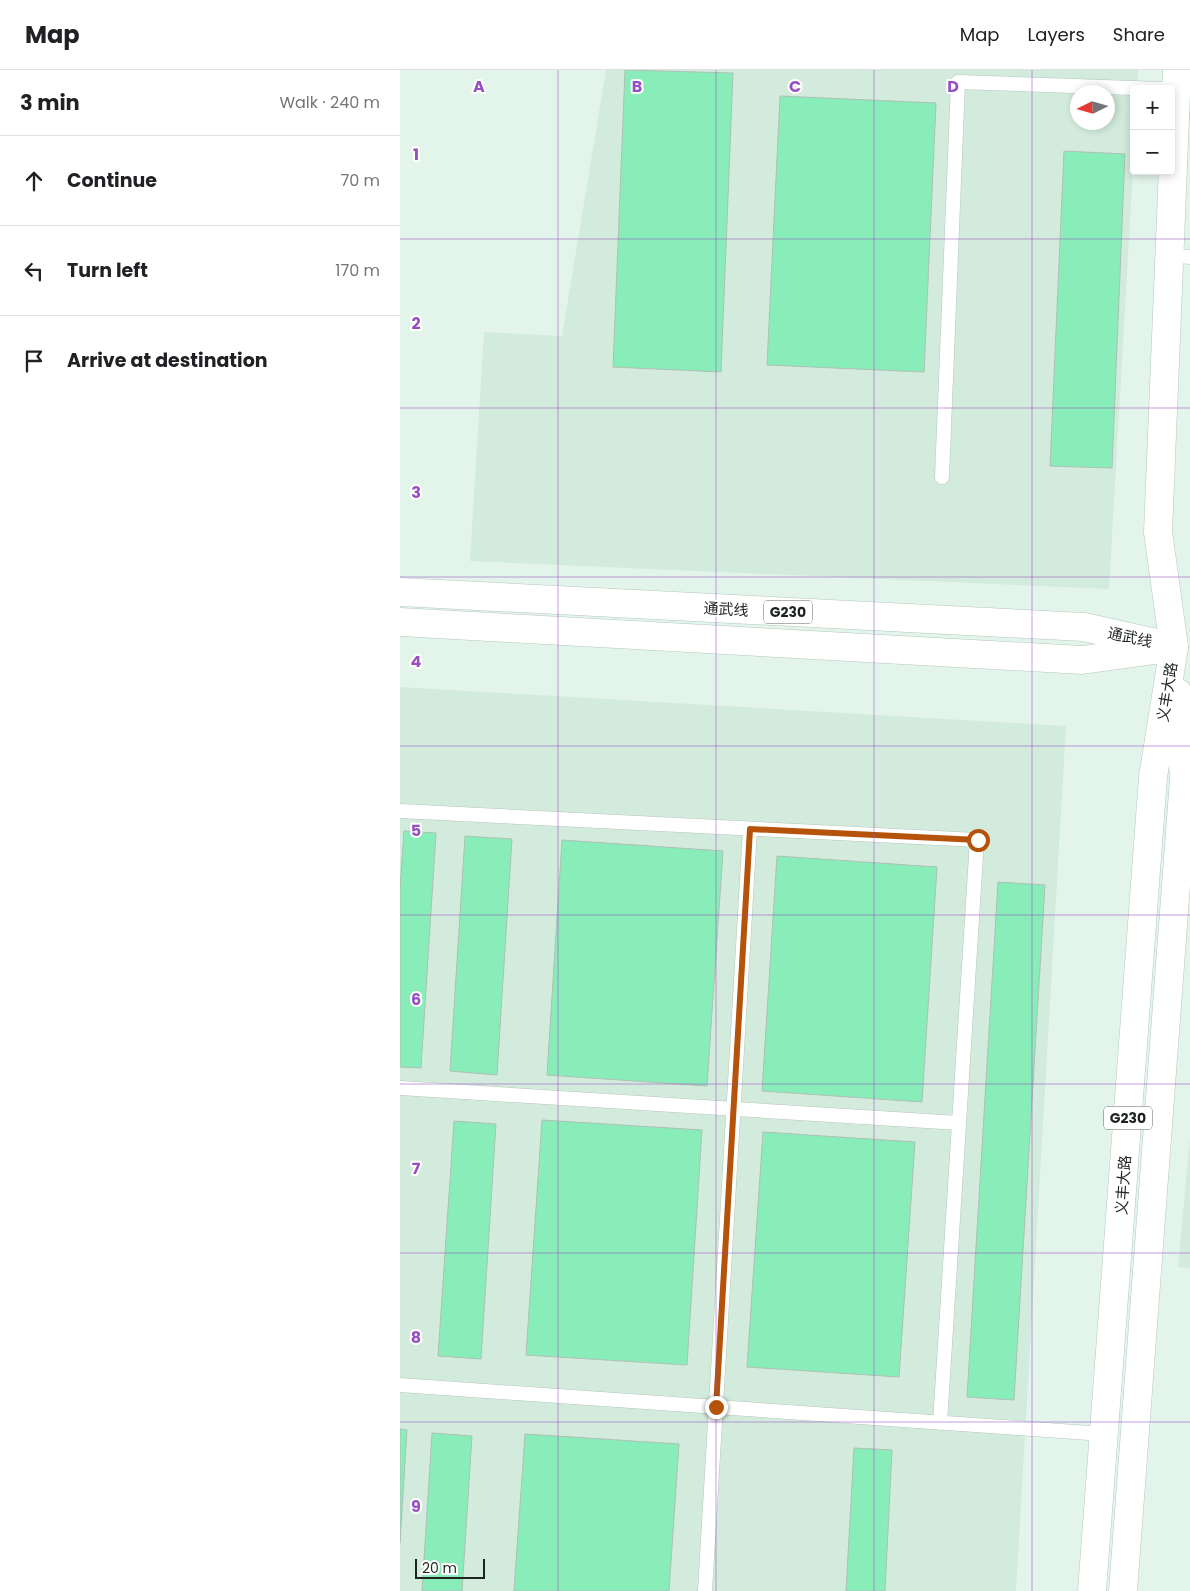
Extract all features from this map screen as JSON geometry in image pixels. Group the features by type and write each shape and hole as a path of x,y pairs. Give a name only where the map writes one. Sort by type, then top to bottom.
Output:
{"main road":[{"path":"1172,84 1180,256 1158,532 1174,647"},
{"name":"通武线","path":"400,592 1084,627 1174,647"},
{"name":"通武线","path":"400,622 1082,660 1174,647"},
{"name":"义丰大路","path":"1092,1591 1153,777 1174,647"},
{"name":"义丰大路","path":"1123,1591 1184,779 1174,647"}],"lane":[{"path":"942,477 958,82 1172,84"},
{"path":"400,811 978,840 940,1423"},
{"path":"705,1591 750,829"},
{"path":"400,1088 959,1124"},
{"path":"400,1385 1104,1434"}],"shaded area":[{"path":"606,70 1138,70 1137,85 1130,85 1130,175 1133,175 1109,589 470,561 484,332 562,336"},
{"path":"400,687 1066,726 1016,1591 400,1591"},
{"path":"1190,1138 1190,1268 1178,1267"}],"building":[{"path":"625,70 733,73 721,372 613,367"},
{"path":"780,96 936,103 924,372 767,365"},
{"path":"1064,151 1125,154 1112,468 1050,466"},
{"path":"404,831 436,833 421,1068 400,1067 400,887"},
{"path":"465,836 512,839 497,1075 450,1071"},
{"path":"562,840 723,851 707,1086 547,1075"},
{"path":"777,856 937,867 922,1102 762,1091"},
{"path":"998,882 1045,885 1014,1400 967,1397"},
{"path":"542,1120 702,1130 687,1365 526,1355"},
{"path":"454,1121 496,1124 481,1359 438,1356"},
{"path":"763,1132 915,1142 899,1377 747,1367"},
{"path":"400,1429 407,1430 400,1543"},
{"path":"432,1433 472,1436 462,1591 422,1591"},
{"path":"525,1434 679,1444 669,1591 514,1591"},
{"path":"854,1448 892,1450 885,1591 846,1591"}],"route":[{"path":"716,1407 750,829 978,840"}]}
